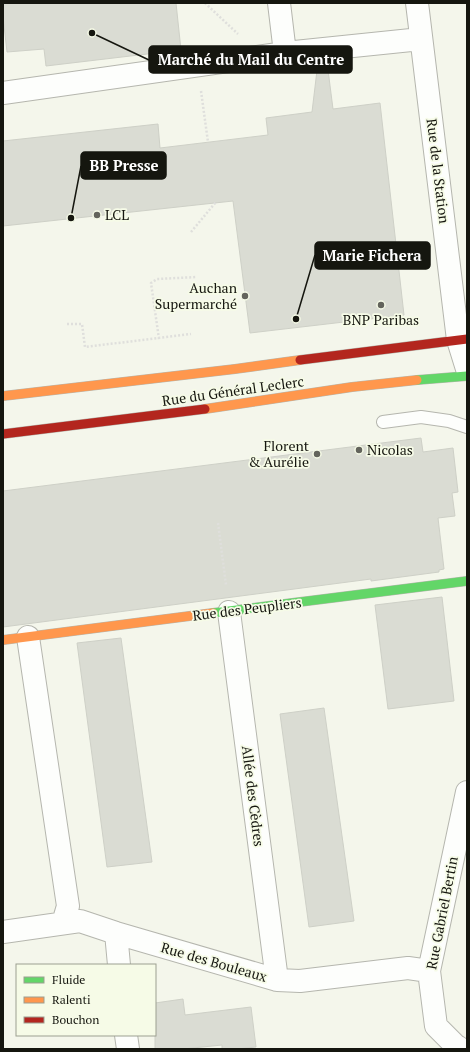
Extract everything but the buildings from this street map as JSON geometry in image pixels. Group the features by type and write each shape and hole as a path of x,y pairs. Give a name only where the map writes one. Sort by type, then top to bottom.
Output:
{"main road":[{"name":"Rue du Général Leclerc","path":"3,396 235,369 463,339"},
{"name":"Rue du Général Leclerc","path":"3,434 164,415 412,380 467,376"},
{"name":"Rue des Peupliers","path":"3,640 467,581"}],"street":[{"path":"279,3 285,53"},
{"name":"Rue de la Station","path":"417,3 463,339"},
{"path":"3,93 285,53 421,39"},
{"path":"463,339 467,369"},
{"name":"Allée des Cèdres","path":"229,612 277,980"},
{"path":"28,637 68,906 63,923"},
{"name":"Rue Gabriel Bertin","path":"461,1049 436,1026 429,971 466,803"},
{"name":"Rue des Bouleaux","path":"3,932 80,921 277,980 300,981 408,968 429,971"},
{"path":"116,933 118,964"},
{"path":"126,1036 128,1049"}],"lane":[{"path":"383,422 421,417 449,421 467,427"}],"path":[{"path":"204,3 263,57"},
{"path":"198,66 208,142"},
{"path":"191,232 216,202"},
{"path":"159,338 151,283 157,279 197,277"},
{"path":"67,324 82,324 85,347 190,334"},
{"path":"218,523 225,573"}],"traffic: fast":[{"path":"417,380 467,376"},
{"path":"213,613 467,581"}],"traffic: slow":[{"path":"3,396 300,360"},
{"path":"205,409 352,387 417,380"},
{"path":"3,640 213,613"}],"traffic: jam":[{"path":"300,360 467,339"},
{"path":"3,434 205,409"}],"place":[{"name":"Marché du Mail du Centre","path":"92,33"},
{"name":"LCL","path":"97,215"},
{"name":"BB Presse","path":"71,218"},
{"name":"Auchan Supermarché","path":"245,296"},
{"name":"BNP Paribas","path":"381,305"},
{"name":"Marie Fichera","path":"296,319"},
{"name":"Nicolas","path":"359,450"},
{"name":"Florent & Aurélie","path":"317,454"}]}
